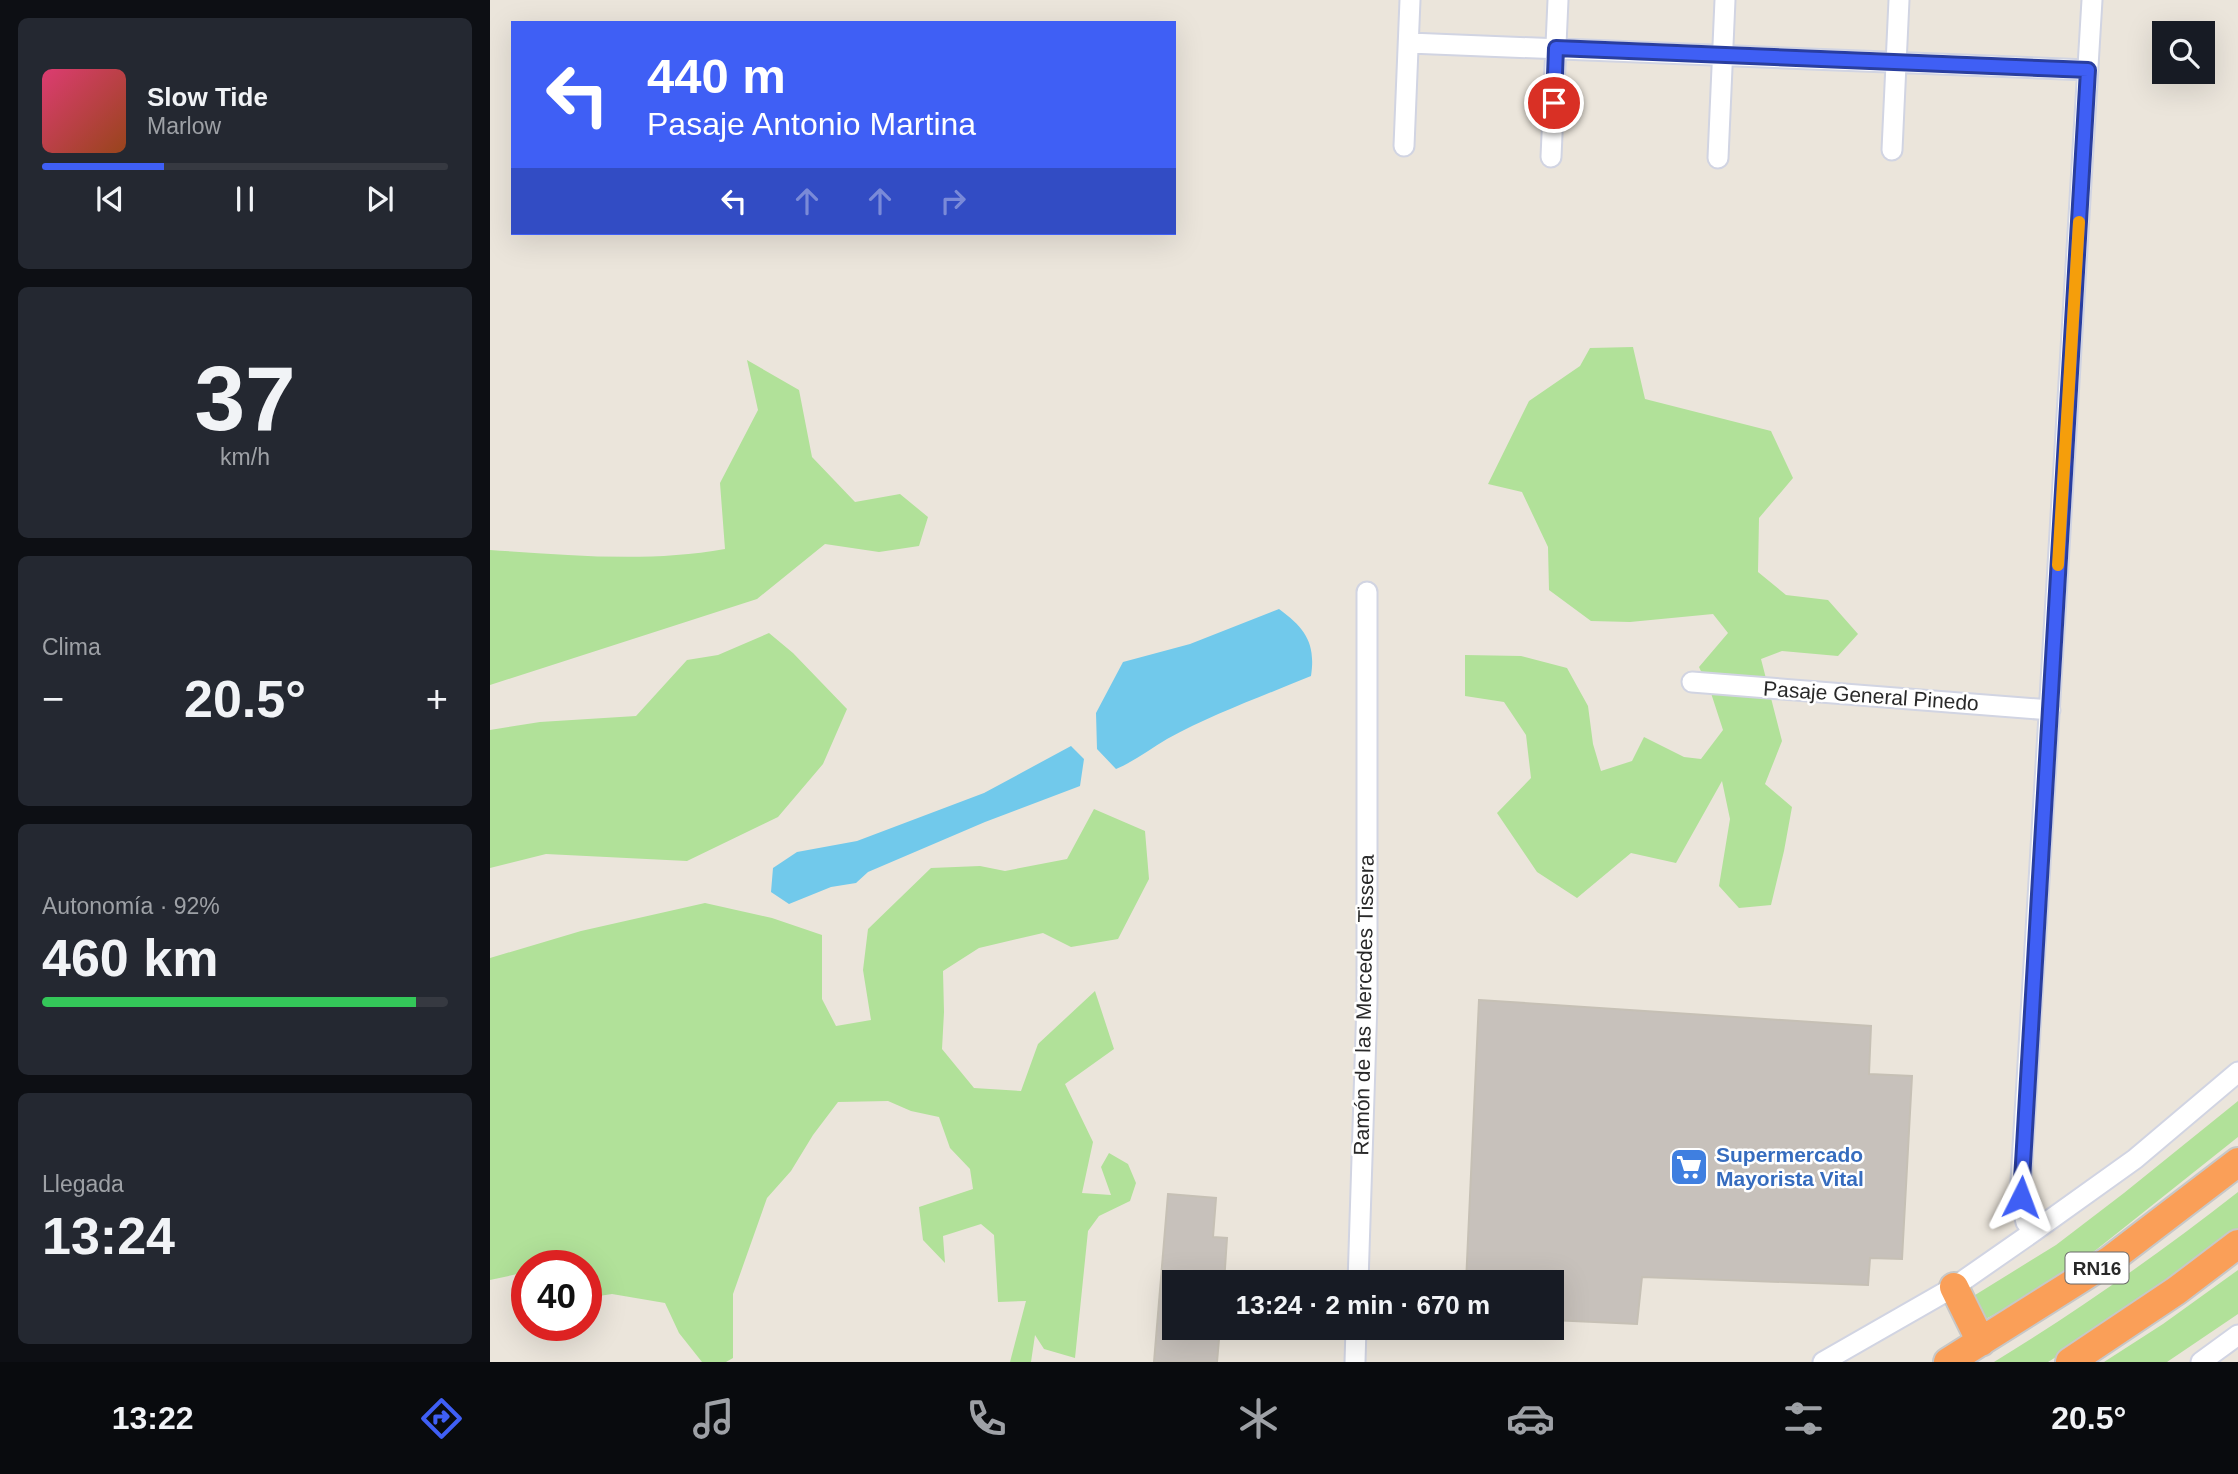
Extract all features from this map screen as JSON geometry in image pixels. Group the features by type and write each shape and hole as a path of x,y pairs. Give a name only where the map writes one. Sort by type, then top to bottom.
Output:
{"highway":[{"name":"RN16","path":"1948,1362 2110,1260 2238,1162"},
{"path":"2070,1362 2166,1298 2238,1244"},
{"path":"1954,1287 1981,1342"}],"street":[{"path":"1404,146 1410,0"},
{"path":"1551,157 1558,0"},
{"path":"1718,159 1725,0"},
{"path":"1892,150 1899,0"},
{"path":"2033,1232 2026,1222 2021,1197 2092,0"},
{"path":"1409,43 2088,70"},
{"name":"Ramón de las Mercedes Tissera","path":"1358,1270 1367,1002 1367,592"},
{"name":"Pasaje General Pinedo","path":"1692,682 2050,710"},
{"path":"1823,1362 1954,1287 2033,1232 2135,1159 2238,1072"},
{"path":"2201,1362 2238,1335"},
{"path":"1355,1362 1356,1340"}],"green space":[{"path":"1633,347 1645,399 1771,431 1793,478 1759,518 1758,572 1786,595 1828,600 1858,634 1838,656 1782,651 1761,659 1782,741 1765,784 1792,807 1771,905 1739,908 1719,886 1730,819 1722,781 1676,863 1631,853 1577,898 1537,872 1497,813 1531,778 1526,735 1504,702 1465,696 1465,655 1521,656 1567,668 1588,706 1593,744 1601,771 1632,761 1644,737 1684,757 1701,759 1723,730 1699,667 1728,633 1713,614 1630,622 1591,621 1549,590 1548,547 1522,492 1488,484 1529,401 1580,366 1590,348"},
{"path":"747,360 799,390 812,457 855,502 900,494 928,517 919,546 879,552 825,544 757,599 490,685 490,550 637,557 725,549 720,483 758,410"},
{"path":"769,633 793,653 847,709 823,764 778,817 687,861 546,854 490,868 490,730 540,722 636,716 687,660 718,655"},
{"path":"1094,809 1145,831 1149,879 1118,939 1071,947 1043,933 979,948 943,971 942,1049 974,1088 1021,1091 1038,1044 1095,991 1114,1049 1065,1084 1093,1142 1082,1193 1111,1195 1101,1167 1109,1153 1128,1164 1136,1183 1130,1201 1099,1216 1088,1231 1075,1358 1044,1349 1035,1335 1031,1362 1010,1362 1026,1301 998,1302 994,1235 981,1224 943,1236 945,1263 923,1240 919,1207 973,1189 970,1169 950,1148 939,1117 911,1111 888,1101 838,1102 791,1171 767,1198 733,1294 733,1358 726,1362 702,1362 679,1333 665,1303 612,1294 602,1296 602,1250 511,1250 511,1275 490,1280 490,958 581,931 705,903 772,918 822,935 822,999 836,1026 871,1020 863,970 868,929 931,868 980,866 1005,871 1067,859"},
{"path":"2238,1101 2238,1137 2062,1277 1975,1325 1967,1300 2056,1245"},
{"path":"2238,1192 2238,1231 2088,1337 2048,1362 1994,1362 2119,1280"},
{"path":"2238,1270 2238,1314 2167,1362 2104,1362 2163,1324"}],"water":[{"path":"1279,609 1296,623 1307,637 1312,654 1311,676 1202,721 1116,769 1097,749 1096,713 1123,662 1190,644"},
{"path":"1071,746 1084,759 1080,786 985,822 868,872 856,883 831,887 789,904 771,892 773,868 797,852 857,841 984,793"}],"building":[{"name":"Supermercado Mayorista Vital","path":"1479,1000 1871,1026 1869,1074 1912,1076 1902,1259 1870,1258 1868,1285 1642,1277 1637,1324 1564,1321 1564,1270 1467,1270"},
{"path":"1168,1194 1216,1198 1213,1237 1227,1238 1225,1270 1162,1270 1162,1340 1219,1340 1217,1362 1154,1362"}],"slow traffic":[{"path":"2058,565 2079,222"}],"place":[{"name":"Supermercado Mayorista Vital","path":"1689,1167"}],"route":[{"path":"1554,103 1556,48 2088,70 2021,1197"}]}
